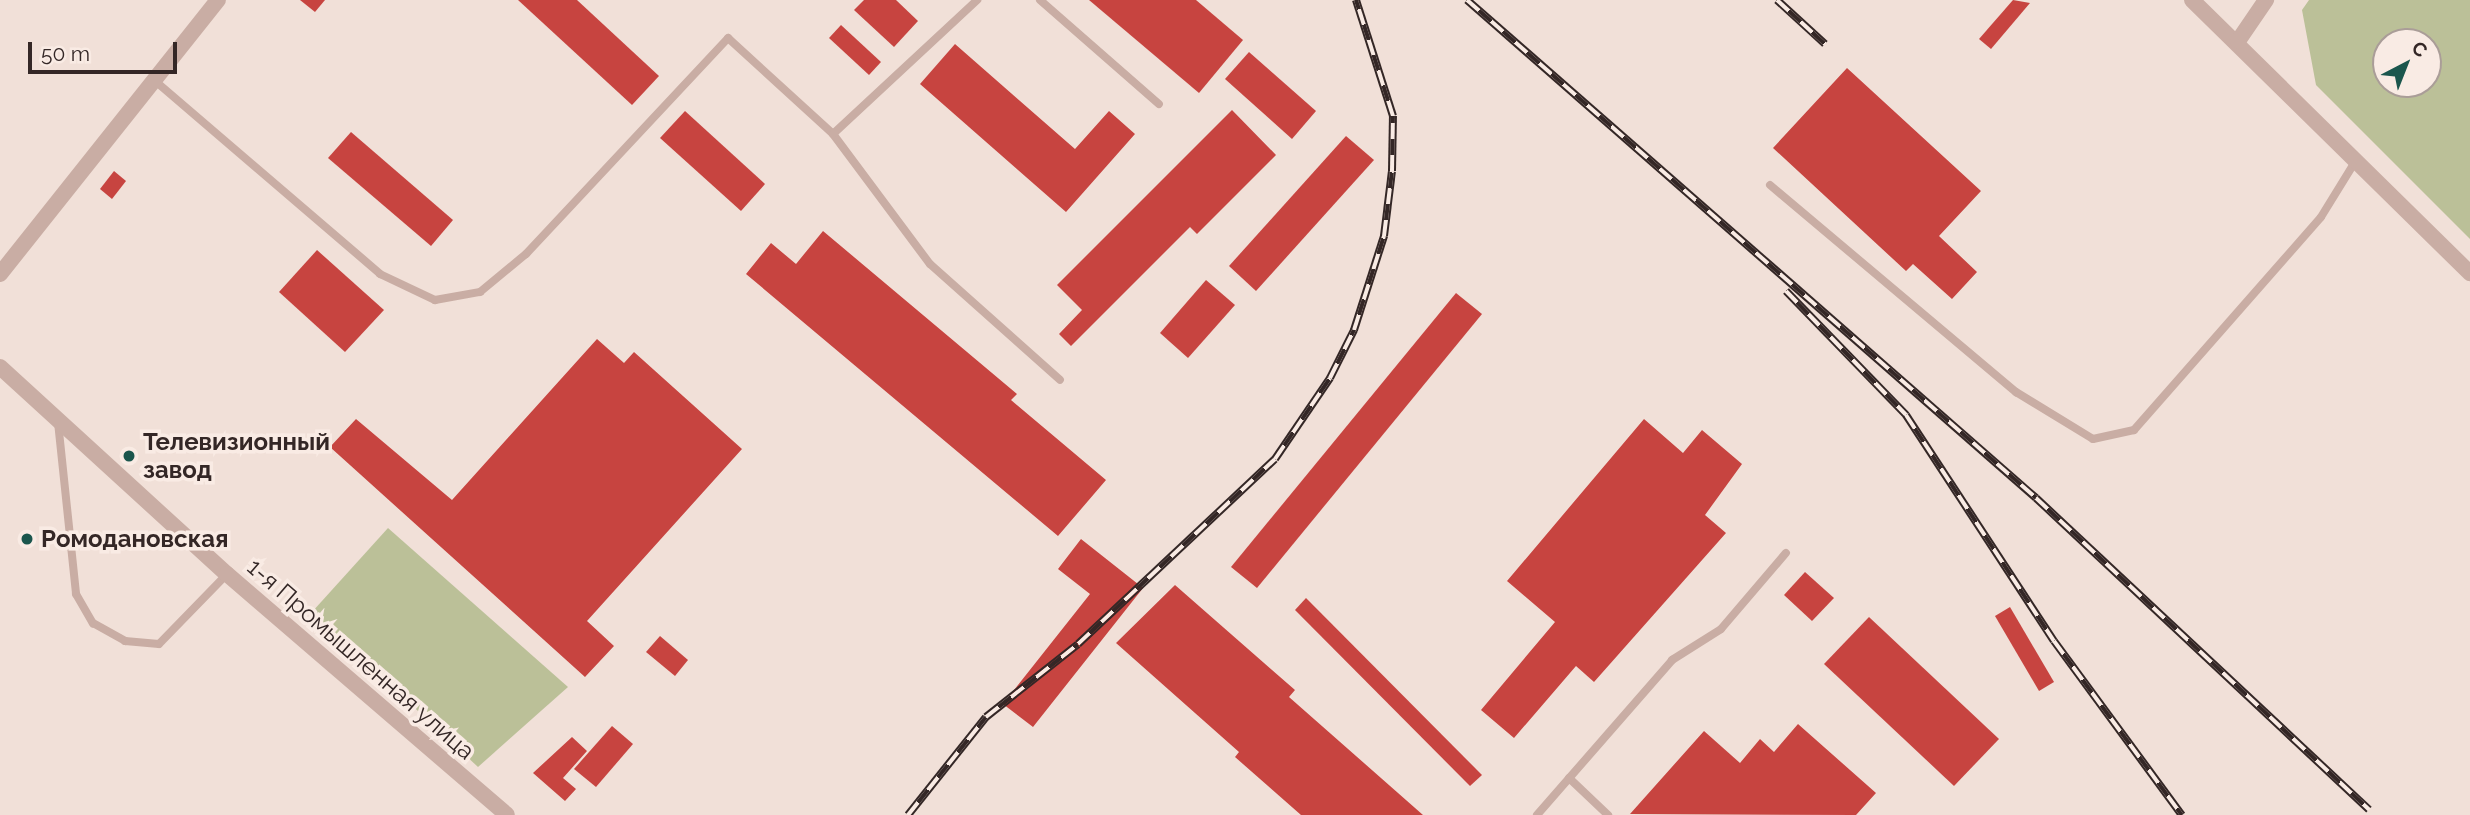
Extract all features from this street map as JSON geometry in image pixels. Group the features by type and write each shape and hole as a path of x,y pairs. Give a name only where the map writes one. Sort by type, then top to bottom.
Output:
{"street":[{"path":"0,274 218,0"},
{"path":"2192,0 2238,41 2355,162 2470,273"},
{"path":"2238,41 2266,0"},
{"name":"1-я Промышленная улица","path":"0,367 227,574 507,815"}],"lane":[{"path":"833,134 977,0"},
{"path":"1040,0 1159,104"},
{"path":"154,80 380,274 436,300 480,292 526,254 728,38 833,134 930,264 1060,380"},
{"path":"1770,185 2016,392 2093,439 2134,430 2321,217 2355,162"},
{"path":"57,419 76,594 93,623 125,641 159,644 227,574"},
{"path":"1536,815 1672,660 1721,629 1786,553"},
{"path":"1569,778 1608,815"}],"green space":[{"path":"2309,0 2470,0 2470,239 2316,85 2302,10"},
{"path":"388,528 568,687 478,767 312,612"}],"building":[{"path":"300,0 325,0 315,12"},
{"path":"518,0 577,0 659,76 632,105"},
{"path":"864,0 896,0 918,21 894,47 854,10"},
{"path":"1089,0 1196,0 1243,40 1199,93"},
{"path":"2013,0 2030,3 1991,49 1979,39"},
{"path":"841,25 881,62 869,75 829,38"},
{"path":"955,44 1075,149 1109,111 1135,134 1066,212 920,84"},
{"path":"1249,52 1316,111 1292,139 1225,79"},
{"path":"1847,68 1981,191 1939,236 1977,272 1952,299 1913,264 1906,271 1773,148"},
{"path":"1232,110 1276,155 1197,234 1190,227 1071,346 1059,334 1082,310 1057,285"},
{"path":"685,111 765,184 741,211 660,138"},
{"path":"351,132 453,220 431,246 328,158"},
{"path":"1346,136 1374,160 1256,291 1229,266"},
{"path":"114,171 126,181 112,199 100,189"},
{"path":"823,231 1017,394 1011,400 1106,480 1058,536 746,274 771,243 796,264"},
{"path":"317,250 384,310 345,352 279,292"},
{"path":"1206,280 1235,305 1188,358 1160,333"},
{"path":"1456,293 1482,314 1257,588 1231,567"},
{"path":"597,339 624,363 634,352 742,449 587,621 614,646 585,677 330,447 356,419 452,500"},
{"path":"1644,419 1683,453 1702,430 1742,464 1705,515 1726,533 1594,682 1576,666 1514,738 1481,710 1555,622 1507,581"},
{"path":"1081,539 1143,588 1033,727 1003,704 1090,594 1058,569"},
{"path":"1805,572 1834,598 1812,621 1784,595"},
{"path":"1175,585 1295,690 1289,697 1423,815 1301,815 1235,757 1239,752 1116,643"},
{"path":"1306,598 1482,775 1470,786 1295,610"},
{"path":"2010,607 2054,682 2039,691 1995,616"},
{"path":"1869,617 1999,739 1954,786 1824,664"},
{"path":"660,636 688,660 675,676 646,652"},
{"path":"1798,724 1876,793 1856,815 1630,814 1704,731 1740,763 1760,739 1774,752"},
{"path":"612,726 633,744 596,787 574,769"},
{"path":"572,737 587,751 563,778 576,789 565,801 533,773"}],"railway":[{"path":"908,815 986,717 1078,644 1275,459 1330,378 1354,330 1384,236 1392,171 1393,116 1356,0"},
{"path":"1467,0 2036,498 2369,810"},
{"path":"1777,0 1825,44"},
{"path":"1786,291 1906,415 2054,641 2182,815"}],"place":[{"name":"Телевизионный завод","path":"129,456"},
{"name":"Ромодановская","path":"27,539"}]}
